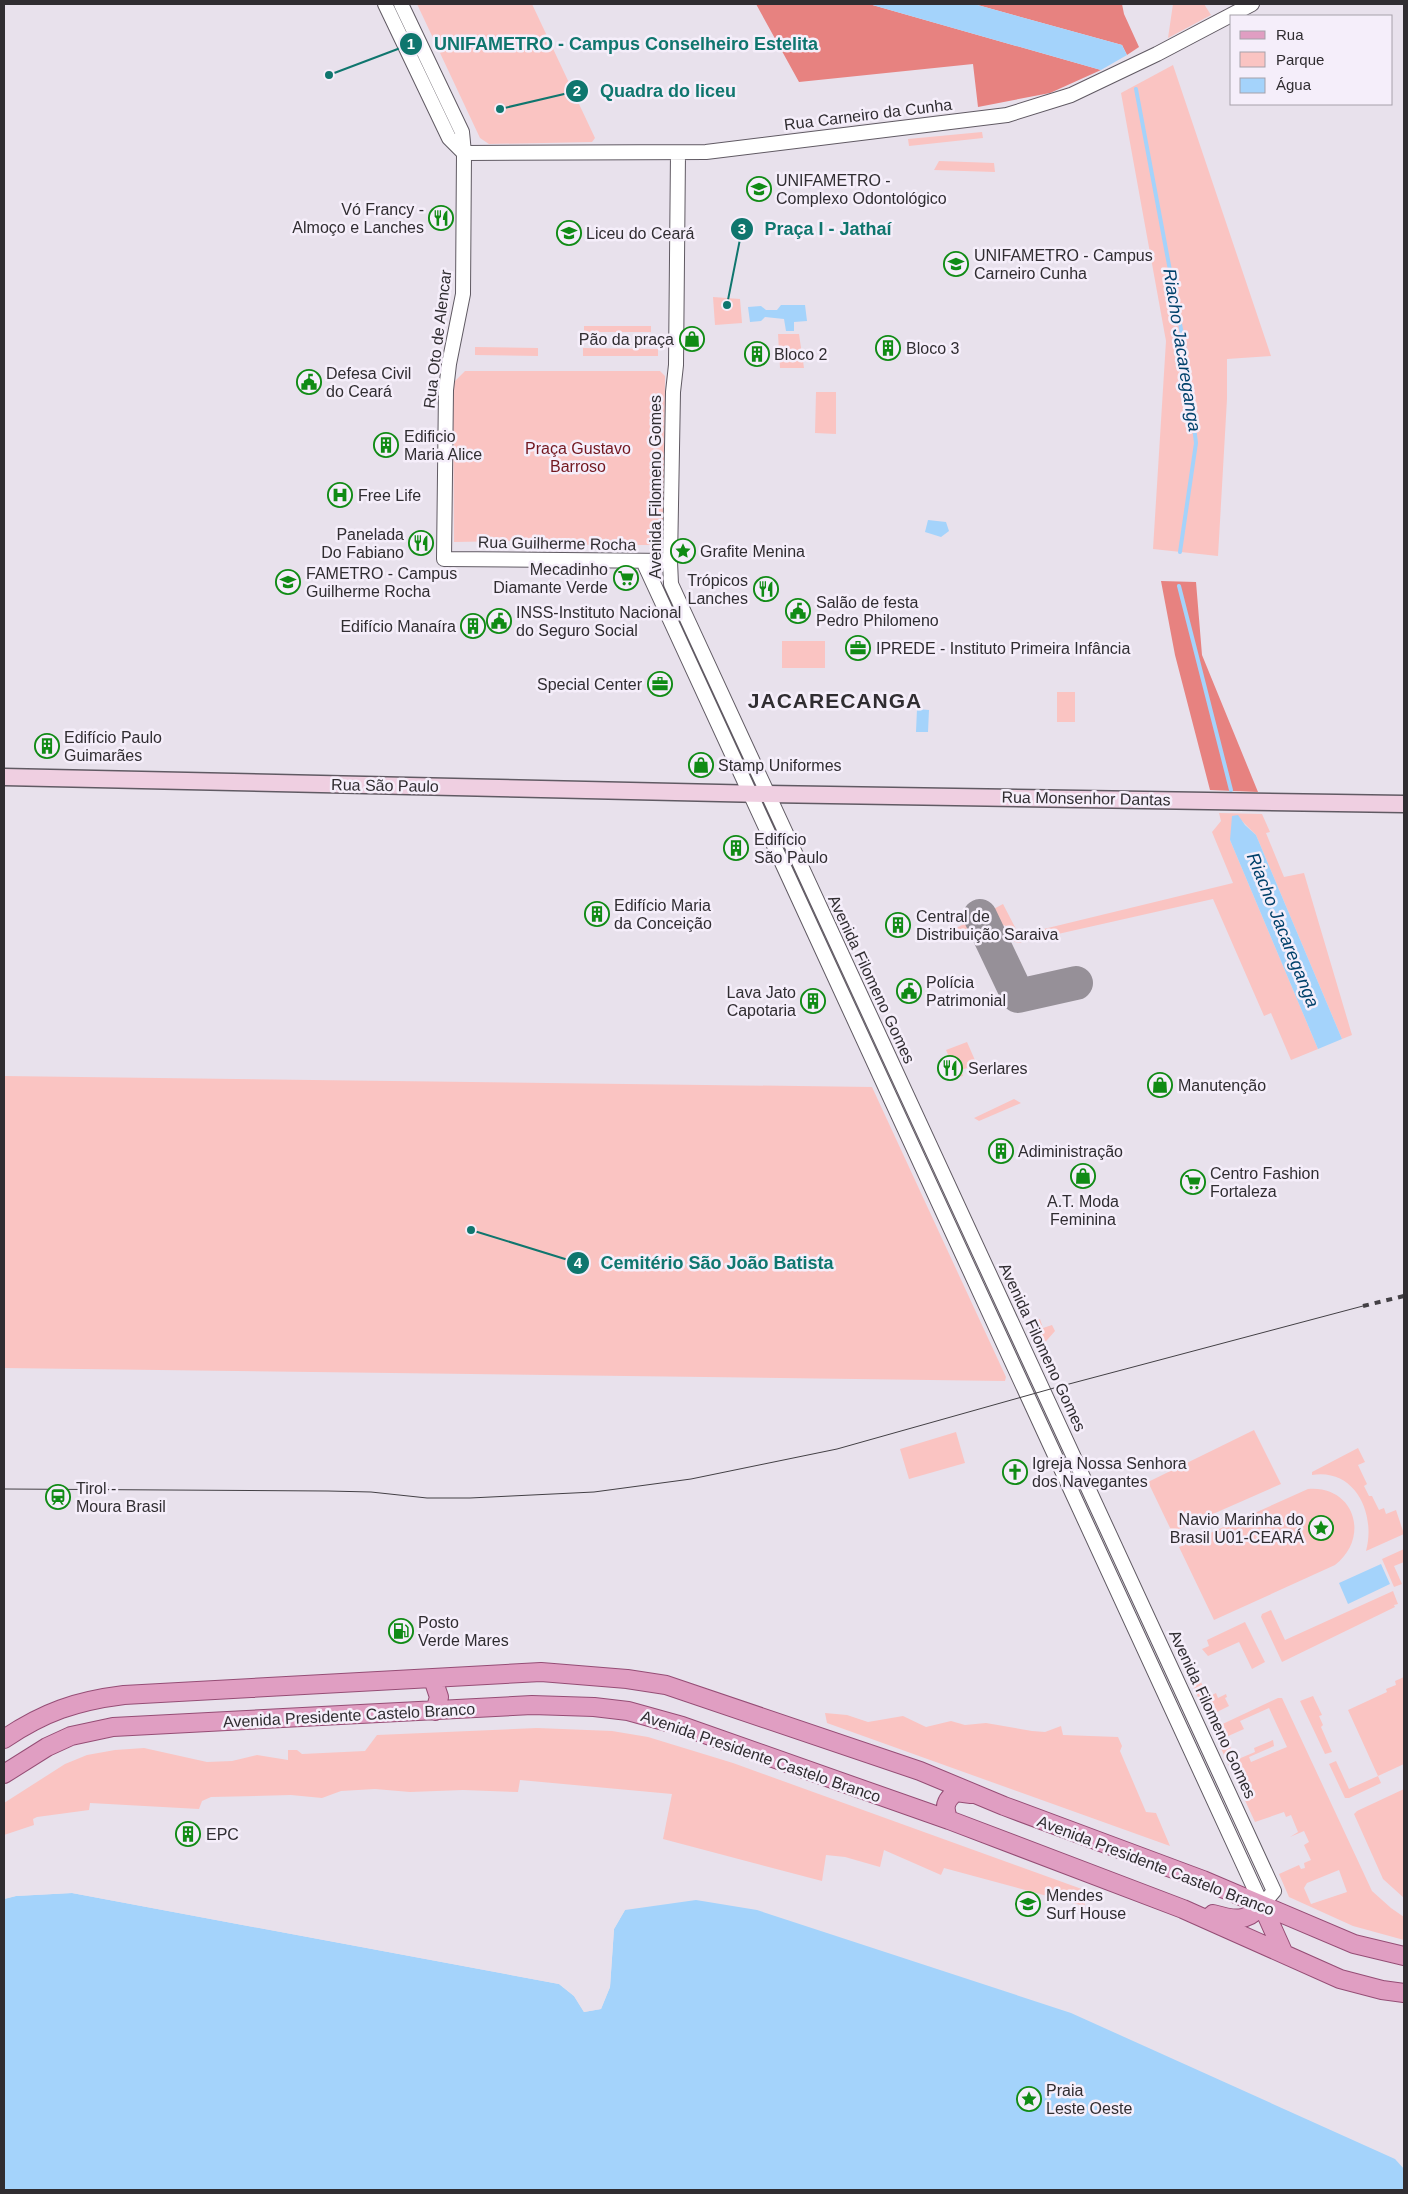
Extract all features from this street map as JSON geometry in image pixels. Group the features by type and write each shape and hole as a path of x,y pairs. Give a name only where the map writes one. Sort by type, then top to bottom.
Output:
{"main road":[{"name":"Rua São Paulo","path":"4,777 767,794"},
{"name":"Rua Monsenhor Dantas","path":"767,794 1404,804"},
{"name":"Avenida Presidente Castelo Branco","path":"4,1739 32,1720 58,1710 94,1699 124,1695 542,1672 627,1679 666,1686 920,1771 1004,1806 1203,1880 1354,1944 1404,1956"},
{"path":"433,1679 439,1697 435,1711"},
{"name":"Avenida Presidente Castelo Branco","path":"4,1774 47,1747 72,1736 113,1727 532,1705 594,1706 628,1711 682,1726 949,1820 1183,1909 1340,1979 1382,1990 1404,1993"},
{"path":"949,1820 945,1812 946,1803 950,1796 956,1792 962,1792 1004,1806"},
{"path":"1183,1909 1201,1911 1225,1918 1243,1919 1252,1916 1262,1905 1284,1954"}],"street":[{"path":"385,4 449,138 464,154"},
{"name":"Rua Oto de Alencar","path":"401,4 462,132 464,154 464,294 449,364 446,390 444,559"},
{"name":"Rua Carneiro da Cunha","path":"1231,15 1252,4"},
{"name":"Rua Carneiro da Cunha","path":"464,154 678,153 1007,115 1071,95 1157,54 1230,16"},
{"name":"Avenida Filomeno Gomes","path":"643,561 1262,1905 1274,1891 671,584 678,153"},
{"name":"Rua Guilherme Rocha","path":"444,559 670,561"}],"green space":[{"path":"417,4 532,4 595,138 592,142 489,144 480,138"},
{"path":"1173,4 1204,4 1211,15 1168,38"},
{"path":"1173,65 1271,356 1227,359 1227,399 1218,556 1153,549 1166,341 1121,93"},
{"path":"982,132 983,138 909,146 908,139"},
{"path":"939,161 994,163 995,172 934,170"},
{"path":"713,297 740,299 742,323 715,325"},
{"path":"584,326 651,326 651,332 584,332"},
{"path":"778,334 799,334 804,368 780,368"},
{"path":"475,347 538,348 538,356 475,355"},
{"path":"583,348 658,349 658,356 583,356"},
{"name":"Praça Gustavo Barroso","path":"465,371 660,371 665,376 664,537 658,545 556,545 555,540 454,542 453,383"},
{"path":"816,392 836,392 836,434 815,433"},
{"path":"782,641 825,641 825,668 782,668"},
{"path":"1057,692 1075,692 1075,722 1057,722"},
{"path":"1219,813 1262,814 1270,832 1266,833 1284,877 1304,873 1352,1035 1342,1039 1256,835 1242,821 1230,840 1318,1049 1291,1060 1271,1013 1264,1016 1213,899 1018,943 1011,940 1005,925 992,930 984,914 1003,904 1019,935 1233,883 1212,832 1221,821"},
{"path":"974,919 981,933 962,940 950,931"},
{"path":"967,1042 981,1074 977,1076 973,1066 961,1070 963,1076 958,1077 946,1050"},
{"path":"4,1076 872,1087 1006,1377 1005,1381 4,1368"},
{"path":"1014,1099 1021,1103 979,1121 974,1118"},
{"path":"1040,1319 1043,1328 1052,1325 1055,1331 1040,1348 1031,1327 1032,1322"},
{"path":"1254,1430 1281,1484 1172,1532 1148,1482"},
{"path":"956,1432 965,1463 909,1479 900,1449"},
{"path":"1358,1448 1365,1462 1358,1465 1367,1484 1364,1486 1369,1496 1372,1496 1379,1510 1384,1508 1386,1514 1396,1510 1404,1534 1366,1551 1368,1523 1365,1509 1359,1497 1351,1486 1340,1479 1327,1475 1312,1475 1312,1472"},
{"path":"1308,1489 1324,1490 1337,1495 1346,1504 1352,1515 1354,1528 1352,1541 1346,1554 1335,1565 1214,1620 1179,1547"},
{"path":"1404,1549 1404,1562 1394,1566 1402,1584 1394,1587 1382,1559"},
{"path":"1393,1591 1398,1604 1394,1605 1395,1607 1282,1662 1261,1617 1262,1614 1271,1610 1285,1640"},
{"path":"1245,1622 1265,1662 1252,1669 1239,1642 1208,1656 1202,1649 1209,1646 1207,1640"},
{"path":"1192,1665 1206,1692 1210,1691 1212,1695 1216,1693 1218,1698 1226,1694 1227,1697 1225,1698 1229,1706 1207,1717 1185,1668"},
{"path":"1404,1677 1404,1764 1378,1776 1348,1710 1387,1692 1386,1689 1396,1685 1395,1681"},
{"path":"1313,1696 1322,1715 1319,1716 1323,1725 1321,1727 1332,1752 1325,1754 1300,1701"},
{"path":"1278,1698 1282,1698 1372,1891 1404,1917 1404,1940 1353,1926 1289,1897 1279,1874 1299,1865 1301,1869 1305,1868 1304,1863 1311,1860 1304,1845 1309,1842 1304,1831 1290,1837 1298,1832 1291,1815 1286,1817 1284,1812 1255,1822 1212,1729","holes":["1269,1708 1287,1747 1251,1762 1249,1757 1274,1746 1273,1740 1254,1748 1255,1752 1236,1760 1226,1737 1244,1729 1240,1721","1339,1870 1347,1892 1311,1904 1304,1888 1307,1883"]},
{"path":"825,1713 847,1715 868,1722 903,1716 926,1727 951,1721 965,1725 986,1723 1045,1732 1061,1726 1063,1735 1118,1737 1122,1746 1120,1751 1146,1812 1156,1813 1170,1846 827,1723"},
{"path":"537,1728 612,1731 648,1737 733,1763 1090,1892 1084,1906 944,1868 941,1875 884,1850 880,1867 845,1857 826,1855 822,1881 663,1839 672,1794 520,1780 518,1792 463,1790 410,1792 375,1789 341,1791 322,1798 291,1795 211,1797 202,1801 199,1809 90,1803 89,1810 37,1817 33,1819 34,1825 4,1835 4,1803 65,1764 87,1755 115,1750 144,1748 207,1762 232,1761 257,1755 288,1760 288,1750 297,1750 302,1754 365,1751 377,1735"},
{"path":"1336,1761 1349,1789 1378,1776 1381,1783 1349,1798 1345,1798 1329,1764"},
{"path":"1404,1789 1404,1898 1383,1879 1354,1814"}],"shaded area":[{"path":"756,4 869,4 1101,70 1050,93 978,107 973,64 799,82"},
{"path":"974,4 1122,4 1124,14 1139,47 1127,55 1122,45"},
{"path":"1161,581 1196,582 1202,655 1258,792 1210,790 1175,655"}],"water":[{"path":"869,4 974,4 1122,45 1127,55 1101,70"},
{"path":"781,305 805,305 807,321 794,322 794,331 786,331 784,319 765,317 761,321 750,322 748,307 761,306 766,310 777,310"},
{"path":"928,520 946,522 949,531 941,537 925,532"},
{"path":"917,709 929,710 928,732 916,732"},
{"path":"1238,815 1256,835 1342,1039 1318,1049 1230,840 1232,816"},
{"path":"1381,1564 1390,1584 1348,1604 1339,1583"},
{"path":"72,1893 559,1984 574,1996 584,2012 601,2009 610,1987 614,1929 625,1910 696,1900 757,1910 1071,2013 1395,2159 1404,2169 1404,2190 4,2190 4,1899 16,1896"}],"pier":[{"path":"73,1890 559,1982 576,1994 585,2009 599,2007 607,1987 612,1928 624,1908 625,1910 614,1929 610,1987 601,2009 584,2012 574,1996 559,1984 72,1893 16,1896 4,1899 4,1897 15,1894"}],"waterway":[{"name":"Riacho Jacareganga","path":"1136,89 1184,345 1196,443 1180,552"},
{"name":"Riacho Jacareganga","path":"1179,586 1231,790"}],"taxiway":[{"path":"980,916 1018,996 1076,983"}],"tram line":[{"path":"4,1489 328,1491 371,1492 427,1498 470,1498 594,1492 691,1479 837,1449 1054,1388 1363,1306"}],"railway":[{"path":"1363,1306 1404,1296"}],"place":[{"name":"UNIFAMETRO - Campus Conselheiro Estelita","path":"329,75"},
{"name":"Quadra do liceu","path":"500,109"},
{"name":"UNIFAMETRO - Complexo Odontológico","path":"759,189"},
{"name":"Vó Francy - Almoço e Lanches","path":"441,218"},
{"name":"Liceu do Ceará","path":"569,233"},
{"name":"UNIFAMETRO - Campus Carneiro Cunha","path":"956,264"},
{"name":"Praça I - Jathaí","path":"727,305"},
{"name":"Pão da praça","path":"692,339"},
{"name":"Bloco 3","path":"888,348"},
{"name":"Bloco 2","path":"757,354"},
{"name":"Defesa Civil do Ceará","path":"309,382"},
{"name":"Edificio Maria Alice","path":"386,445"},
{"name":"Free Life","path":"340,495"},
{"name":"Panelada Do Fabiano","path":"421,543"},
{"name":"Grafite Menina","path":"683,551"},
{"name":"Mecadinho Diamante Verde","path":"626,578"},
{"name":"FAMETRO - Campus Guilherme Rocha","path":"288,582"},
{"name":"Trópicos Lanches","path":"766,589"},
{"name":"Salão de festa Pedro Philomeno","path":"798,611"},
{"name":"INSS-Instituto Nacional do Seguro Social","path":"499,621"},
{"name":"Edifício Manaíra","path":"473,626"},
{"name":"IPREDE - Instituto Primeira Infância","path":"858,648"},
{"name":"Special Center","path":"660,684"},
{"name":"Edifício Paulo Guimarães","path":"47,746"},
{"name":"Stamp Uniformes","path":"701,765"},
{"name":"Edifício São Paulo","path":"736,848"},
{"name":"Edifício Maria da Conceição","path":"597,914"},
{"name":"Central de Distribuição Saraiva","path":"898,925"},
{"name":"Polícia Patrimonial","path":"909,991"},
{"name":"Lava Jato Capotaria","path":"813,1001"},
{"name":"Serlares","path":"950,1068"},
{"name":"Manutenção","path":"1160,1085"},
{"name":"Adiministração","path":"1001,1151"},
{"name":"A.T. Moda Feminina","path":"1083,1176"},
{"name":"Centro Fashion Fortaleza","path":"1193,1182"},
{"name":"Cemitério São João Batista","path":"471,1230"},
{"name":"Igreja Nossa Senhora dos Navegantes","path":"1015,1472"},
{"name":"Tirol - Moura Brasil","path":"58,1497"},
{"name":"Navio Marinha do Brasil U01-CEARÁ","path":"1321,1528"},
{"name":"Posto Verde Mares","path":"401,1631"},
{"name":"EPC","path":"188,1834"},
{"name":"Mendes Surf House","path":"1028,1904"},
{"name":"Praia Leste Oeste","path":"1029,2099"}],"district":[{"name":"JACARECANGA","path":"835,701"}]}
